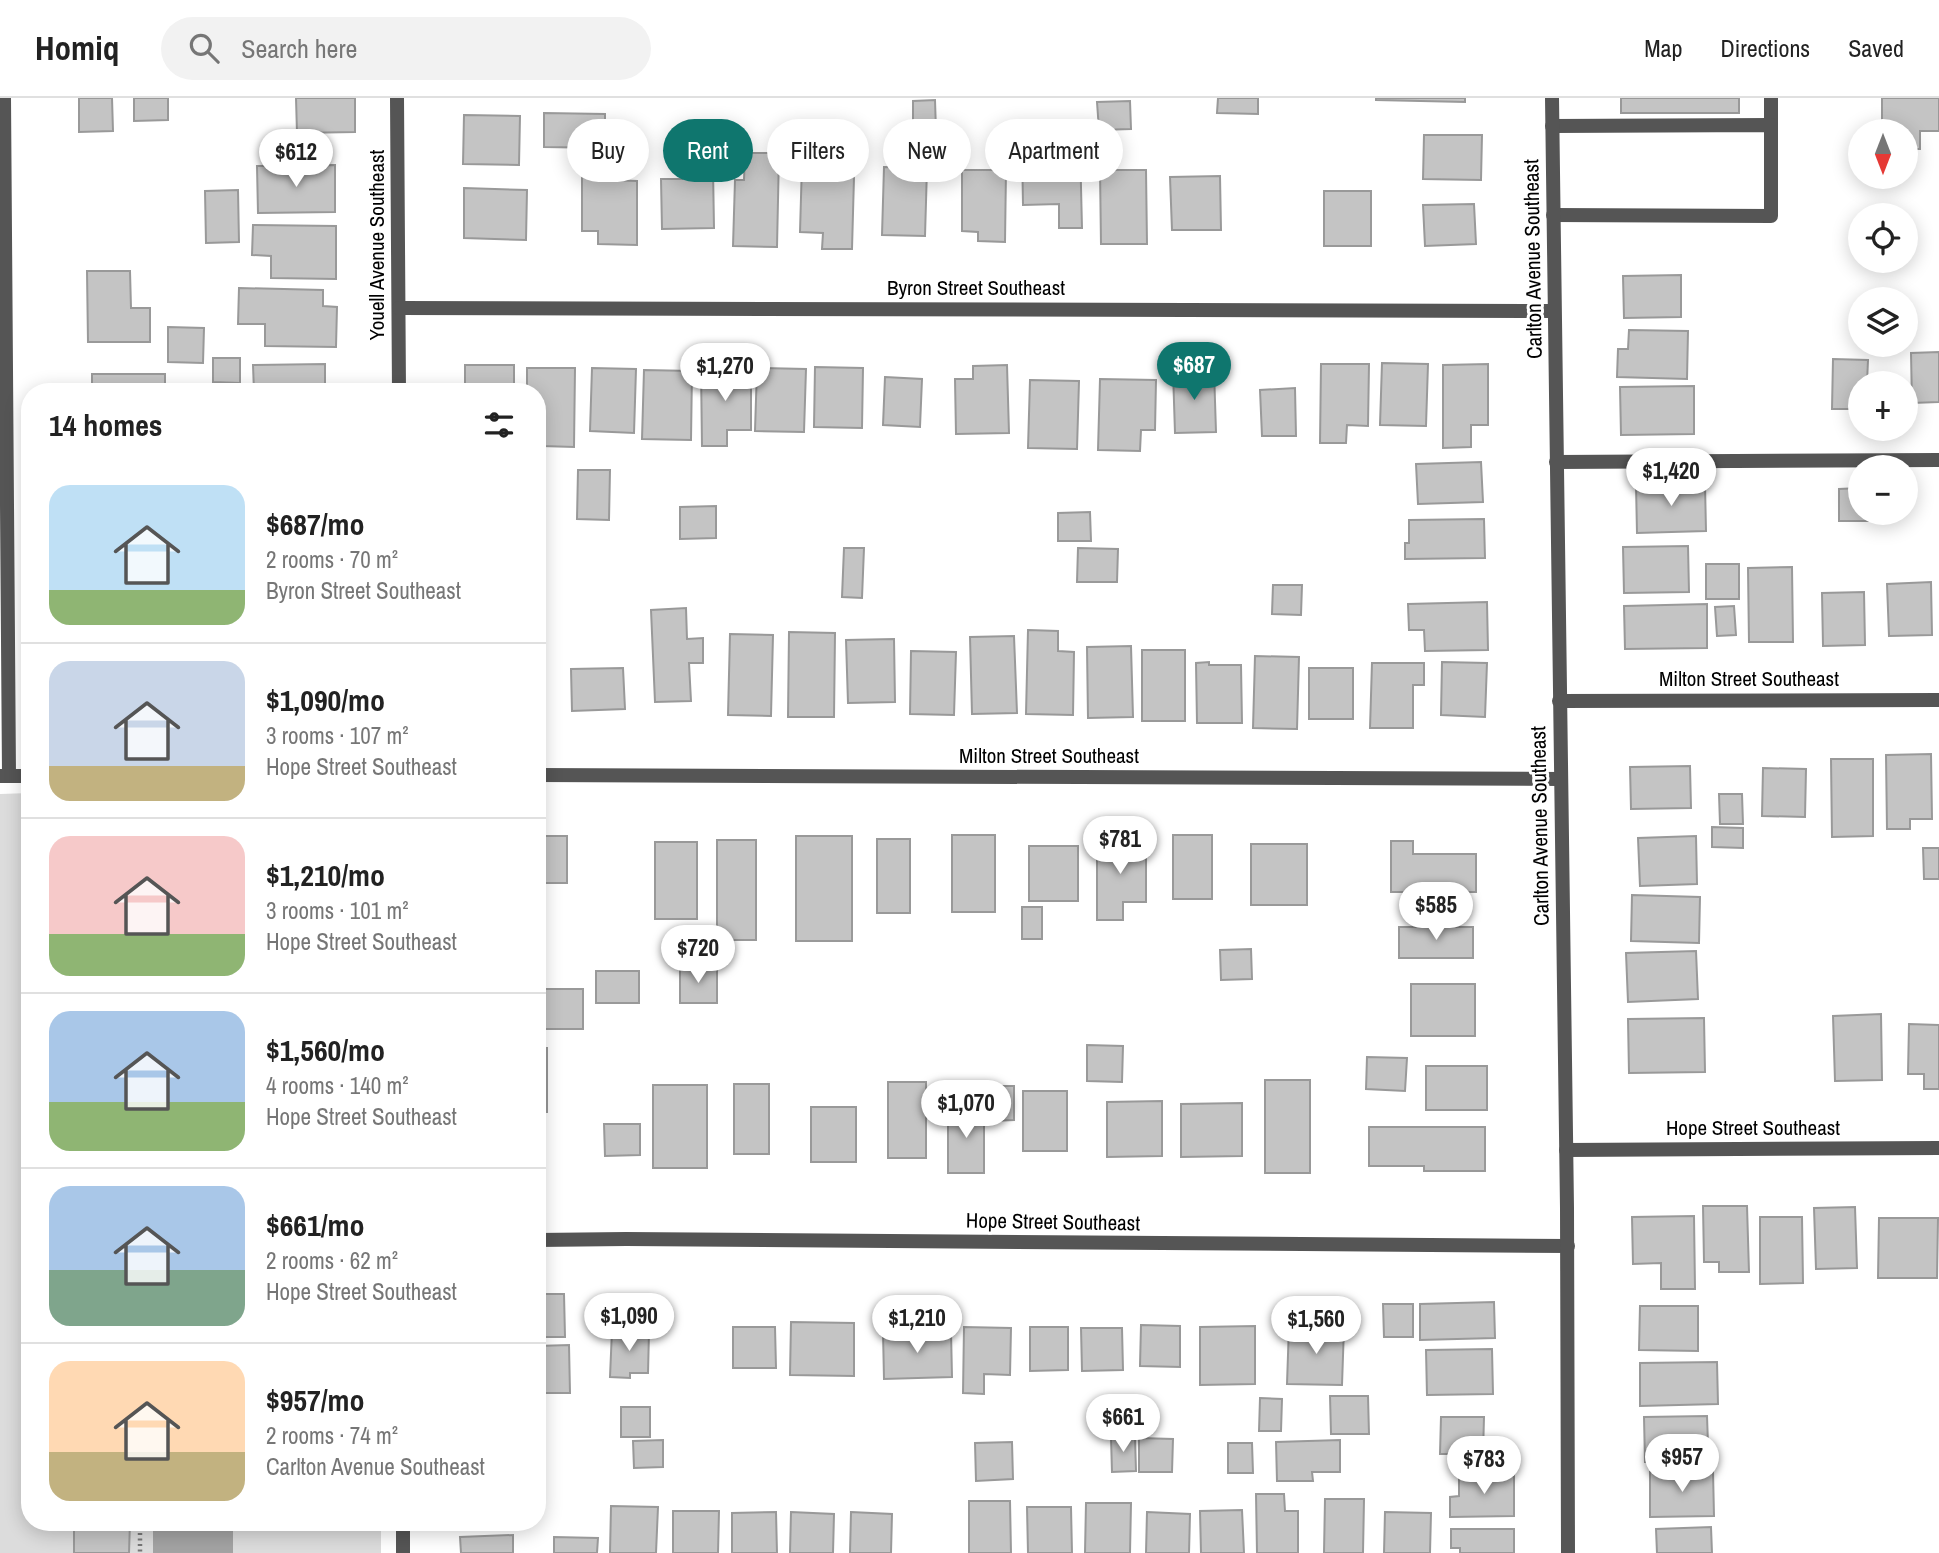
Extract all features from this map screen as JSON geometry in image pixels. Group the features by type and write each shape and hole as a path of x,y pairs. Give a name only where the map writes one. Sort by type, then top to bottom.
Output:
{"street":[{"path":"4,98 4,776"},
{"name":"Youell Avenue Southeast","path":"397,98 399,383"},
{"name":"Carlton Avenue Southeast","path":"1552,98 1568,1246 1568,1553"},
{"path":"1553,215 1771,216 1771,98"},
{"path":"1552,126 1771,125"},
{"name":"Byron Street Southeast","path":"399,308 1553,311"},
{"path":"1556,462 1939,460"},
{"name":"Milton Street Southeast","path":"1559,701 1939,699"},
{"name":"Milton Street Southeast","path":"546,775 1560,779"},
{"name":"Hope Street Southeast","path":"1566,1150 1939,1148"},
{"name":"Hope Street Southeast","path":"546,1240 1568,1246"},
{"path":"403,1531 403,1553"}],"path":[{"path":"140,1531 140,1553"}],"shaded area":[{"path":"21,793 21,1531 381,1531 381,1553 0,1553 0,794"},
{"path":"153,1531 233,1531 233,1553 153,1553"}],"building":[{"path":"79,98 112,98 113,131 79,132"},
{"path":"134,98 168,98 168,120 134,121"},
{"path":"296,98 355,98 355,132 297,133"},
{"path":"1218,98 1258,98 1258,114 1217,113"},
{"path":"1465,98 1465,102 1376,100"},
{"path":"1621,98 1739,98 1739,113 1621,113"},
{"path":"1882,98 1939,98 1939,131 1920,131 1920,149 1918,119 1882,119"},
{"path":"935,100 936,119 913,119 913,101"},
{"path":"1130,101 1131,129 1123,129 1123,119 1098,119 1097,102"},
{"path":"544,113 605,114 605,119 567,119 567,147 544,147"},
{"path":"464,115 520,116 519,165 463,164"},
{"path":"1424,135 1482,135 1481,180 1423,179"},
{"path":"753,153 767,153 767,182 778,182 777,247 733,246 735,182 753,182"},
{"path":"335,165 335,212 258,213 257,166"},
{"path":"971,170 985,170 985,182 1006,182 1005,242 978,241 978,232 962,231 962,182 971,182"},
{"path":"1123,170 1146,170 1147,244 1101,244 1100,182 1123,182"},
{"path":"1220,176 1221,230 1172,230 1170,177"},
{"path":"661,179 663,182 713,182 714,228 662,229"},
{"path":"582,182 637,182 637,245 598,244 598,231 582,231"},
{"path":"801,182 854,182 852,249 822,249 823,233 800,232"},
{"path":"884,182 927,182 925,236 882,235"},
{"path":"1023,182 1081,182 1082,228 1059,228 1059,204 1023,205"},
{"path":"464,188 527,190 526,240 464,238"},
{"path":"238,190 239,242 206,243 205,191"},
{"path":"1324,191 1371,191 1371,246 1324,246"},
{"path":"1474,204 1476,244 1425,246 1423,205"},
{"path":"253,225 336,226 336,279 271,278 271,256 252,255"},
{"path":"87,271 130,271 131,308 150,308 150,342 88,342"},
{"path":"1681,275 1681,317 1624,318 1623,276"},
{"path":"239,288 323,290 323,306 337,307 336,347 265,346 265,324 238,324"},
{"path":"168,327 204,328 203,363 168,362"},
{"path":"1629,330 1688,331 1687,379 1617,377 1618,349 1628,349"},
{"path":"1939,352 1939,402 1918,403 1918,371 1911,371 1911,357 1918,357 1918,353"},
{"path":"213,358 240,358 240,383 213,382"},
{"path":"1833,359 1868,360 1868,371 1848,371 1848,409 1832,409"},
{"path":"1382,363 1428,364 1426,426 1380,425"},
{"path":"325,364 325,383 254,383 253,365"},
{"path":"1321,364 1369,364 1368,426 1347,425 1346,443 1320,443"},
{"path":"1488,364 1488,425 1471,425 1471,447 1443,448 1443,365"},
{"path":"465,365 514,365 514,383 465,383"},
{"path":"1007,365 1009,433 956,434 955,379 973,379 973,366"},
{"path":"815,367 863,368 862,428 814,427"},
{"path":"527,368 575,368 574,447 546,446 546,383 527,383"},
{"path":"592,368 636,369 634,433 590,431"},
{"path":"701,368 751,368 751,430 727,430 727,446 702,446"},
{"path":"757,368 806,369 804,432 755,431"},
{"path":"644,370 692,371 691,440 642,439"},
{"path":"1214,370 1216,432 1175,433 1173,371"},
{"path":"92,374 165,374 165,383 92,383"},
{"path":"885,377 922,379 920,427 883,425"},
{"path":"1100,379 1156,380 1155,430 1141,430 1140,451 1098,450"},
{"path":"1030,380 1079,381 1077,449 1028,448"},
{"path":"1694,386 1694,434 1621,435 1620,387"},
{"path":"1295,388 1296,436 1262,436 1260,390"},
{"path":"1481,462 1483,502 1418,504 1416,464"},
{"path":"578,470 610,470 609,520 577,519"},
{"path":"1705,484 1706,531 1637,533 1636,485"},
{"path":"1839,489 1848,489 1848,521 1839,521"},
{"path":"716,506 716,538 680,539 680,507"},
{"path":"1090,512 1091,541 1058,541 1058,513"},
{"path":"1484,519 1485,558 1405,559 1405,543 1409,543 1409,520"},
{"path":"1688,546 1689,592 1624,593 1623,547"},
{"path":"844,548 864,548 862,598 842,597"},
{"path":"1078,548 1118,549 1117,582 1077,582"},
{"path":"1706,564 1739,564 1739,599 1706,599"},
{"path":"1792,567 1793,642 1749,642 1748,568"},
{"path":"1931,582 1932,635 1889,636 1887,584"},
{"path":"1273,585 1302,585 1301,615 1272,614"},
{"path":"1864,592 1865,645 1823,646 1822,593"},
{"path":"1487,602 1488,650 1425,651 1424,630 1409,630 1408,604"},
{"path":"1707,604 1707,648 1625,649 1624,606"},
{"path":"1734,606 1736,635 1717,636 1715,607"},
{"path":"686,608 687,639 703,638 703,663 689,663 691,701 655,702 651,610"},
{"path":"1028,630 1058,631 1058,651 1074,652 1073,715 1026,714"},
{"path":"789,632 835,633 834,717 788,717"},
{"path":"730,634 773,635 771,716 728,715"},
{"path":"1014,636 1017,713 972,714 970,637"},
{"path":"894,639 895,702 848,703 846,640"},
{"path":"1131,646 1133,717 1088,718 1087,647"},
{"path":"1142,650 1185,650 1185,721 1142,721"},
{"path":"911,651 956,652 954,715 910,714"},
{"path":"1255,656 1299,657 1297,729 1253,728"},
{"path":"1209,662 1209,665 1241,665 1242,723 1197,723 1196,663"},
{"path":"1442,662 1487,663 1485,717 1441,715"},
{"path":"1372,663 1424,663 1424,685 1413,685 1413,728 1370,728"},
{"path":"623,668 625,709 572,711 571,669"},
{"path":"1309,668 1353,668 1353,719 1309,719"},
{"path":"1931,754 1932,819 1910,819 1910,829 1887,829 1886,755"},
{"path":"1831,759 1873,759 1873,836 1832,837"},
{"path":"1690,766 1691,808 1631,809 1630,767"},
{"path":"1763,768 1806,769 1805,817 1762,816"},
{"path":"1719,794 1742,794 1743,824 1720,824"},
{"path":"1712,827 1743,828 1743,848 1712,847"},
{"path":"952,835 995,835 995,912 952,912"},
{"path":"1173,835 1212,835 1212,899 1173,899"},
{"path":"546,836 567,836 567,883 546,883"},
{"path":"796,836 852,836 852,941 796,941"},
{"path":"1696,836 1697,884 1640,886 1638,838"},
{"path":"877,839 910,839 910,913 877,913"},
{"path":"717,840 756,840 756,940 717,940"},
{"path":"1097,840 1146,840 1146,902 1123,902 1123,920 1097,920"},
{"path":"1391,841 1413,841 1413,854 1476,854 1476,892 1391,892"},
{"path":"655,842 697,842 697,919 655,919"},
{"path":"1251,844 1307,844 1307,905 1251,905"},
{"path":"1029,846 1078,846 1078,901 1029,901"},
{"path":"1923,848 1939,848 1939,879 1924,879"},
{"path":"1632,895 1700,897 1699,943 1631,941"},
{"path":"1022,907 1042,907 1042,939 1022,939"},
{"path":"1399,927 1473,927 1473,958 1399,958"},
{"path":"1251,949 1252,979 1221,980 1220,950"},
{"path":"1696,951 1698,999 1628,1002 1626,953"},
{"path":"680,966 717,966 717,1003 680,1003"},
{"path":"596,971 639,971 639,1003 596,1003"},
{"path":"1411,984 1475,984 1475,1036 1411,1036"},
{"path":"546,989 583,989 583,1029 546,1029"},
{"path":"1881,1014 1882,1080 1835,1081 1833,1016"},
{"path":"1704,1018 1705,1072 1629,1073 1628,1019"},
{"path":"1909,1024 1939,1025 1939,1089 1924,1089 1924,1074 1908,1074"},
{"path":"1087,1045 1123,1046 1122,1082 1087,1081"},
{"path":"546,1048 547,1048 546,1112"},
{"path":"1367,1057 1407,1058 1405,1091 1366,1089"},
{"path":"1426,1066 1487,1066 1487,1110 1426,1110"},
{"path":"1265,1080 1310,1080 1310,1173 1265,1173"},
{"path":"888,1082 926,1082 926,1158 888,1158"},
{"path":"734,1084 769,1084 769,1154 734,1154"},
{"path":"653,1085 707,1085 707,1168 653,1168"},
{"path":"991,1086 1014,1086 1014,1120 991,1121"},
{"path":"1023,1091 1067,1091 1067,1151 1023,1151"},
{"path":"1162,1101 1162,1156 1107,1157 1107,1102"},
{"path":"1242,1103 1242,1156 1181,1157 1181,1104"},
{"path":"948,1106 984,1106 984,1173 948,1173"},
{"path":"811,1107 856,1107 856,1162 811,1162"},
{"path":"604,1124 640,1124 640,1155 605,1156"},
{"path":"1369,1127 1485,1127 1485,1171 1424,1171 1424,1166 1369,1166"},
{"path":"1703,1206 1747,1206 1749,1272 1719,1272 1719,1262 1704,1262"},
{"path":"1855,1207 1857,1268 1816,1269 1814,1208"},
{"path":"1694,1216 1695,1289 1661,1289 1661,1263 1633,1264 1632,1217"},
{"path":"1760,1217 1802,1217 1803,1283 1760,1284"},
{"path":"1879,1218 1938,1218 1937,1278 1878,1278"},
{"path":"546,1294 564,1294 565,1337 546,1337"},
{"path":"1494,1302 1495,1338 1420,1340 1420,1304"},
{"path":"1383,1304 1413,1304 1413,1337 1384,1337"},
{"path":"1640,1306 1698,1306 1698,1351 1639,1350"},
{"path":"791,1322 854,1323 854,1376 790,1375"},
{"path":"1141,1325 1180,1326 1180,1367 1140,1366"},
{"path":"1255,1326 1255,1384 1200,1385 1200,1327"},
{"path":"1289,1326 1344,1327 1342,1385 1287,1384"},
{"path":"733,1327 775,1327 776,1368 733,1368"},
{"path":"964,1327 1011,1328 1010,1375 984,1374 984,1394 963,1393"},
{"path":"1030,1327 1068,1327 1068,1370 1030,1371"},
{"path":"1081,1328 1122,1328 1123,1370 1082,1371"},
{"path":"612,1330 649,1332 648,1373 630,1373 630,1378 610,1377"},
{"path":"951,1331 952,1377 884,1379 883,1332"},
{"path":"569,1345 570,1393 546,1393 546,1346"},
{"path":"1492,1349 1493,1394 1427,1395 1426,1350"},
{"path":"1717,1362 1718,1404 1640,1406 1640,1363"},
{"path":"1330,1396 1368,1396 1369,1434 1331,1434"},
{"path":"1260,1398 1282,1399 1281,1431 1259,1431"},
{"path":"621,1407 650,1407 650,1437 621,1437"},
{"path":"1707,1416 1708,1444 1702,1444 1703,1461 1645,1462 1644,1417"},
{"path":"1441,1417 1484,1417 1483,1454 1440,1454"},
{"path":"1111,1437 1135,1437 1136,1471 1112,1472"},
{"path":"1139,1438 1173,1439 1172,1472 1139,1472"},
{"path":"663,1440 663,1467 634,1468 633,1441"},
{"path":"1340,1440 1340,1472 1312,1472 1313,1481 1277,1481 1276,1442"},
{"path":"1012,1442 1013,1479 976,1481 975,1443"},
{"path":"1228,1443 1252,1443 1253,1473 1228,1473"},
{"path":"1713,1471 1714,1516 1650,1517 1650,1472"},
{"path":"1514,1474 1514,1516 1450,1517 1450,1497 1459,1496 1459,1475"},
{"path":"1256,1494 1284,1494 1285,1511 1298,1511 1298,1553 1257,1553"},
{"path":"1325,1499 1364,1499 1363,1553 1324,1553"},
{"path":"969,1501 1010,1501 1011,1553 969,1553"},
{"path":"1086,1503 1131,1503 1130,1553 1085,1553"},
{"path":"611,1506 658,1507 656,1553 610,1553"},
{"path":"1027,1507 1071,1507 1072,1553 1028,1553"},
{"path":"1242,1510 1244,1553 1201,1553 1200,1511"},
{"path":"673,1511 719,1511 718,1553 673,1553"},
{"path":"776,1512 777,1553 732,1553 732,1513"},
{"path":"791,1512 834,1514 833,1553 790,1553"},
{"path":"851,1512 892,1514 891,1553 850,1553"},
{"path":"1147,1512 1190,1514 1189,1553 1146,1553"},
{"path":"1385,1512 1431,1513 1430,1553 1384,1553"},
{"path":"1711,1527 1712,1553 1657,1553 1656,1529"},
{"path":"1451,1529 1514,1529 1514,1553 1460,1553 1460,1548 1451,1548"},
{"path":"74,1531 130,1531 129,1553 74,1553"},
{"path":"513,1535 513,1553 461,1553 460,1537"},
{"path":"554,1537 598,1538 597,1553 554,1553"}]}
